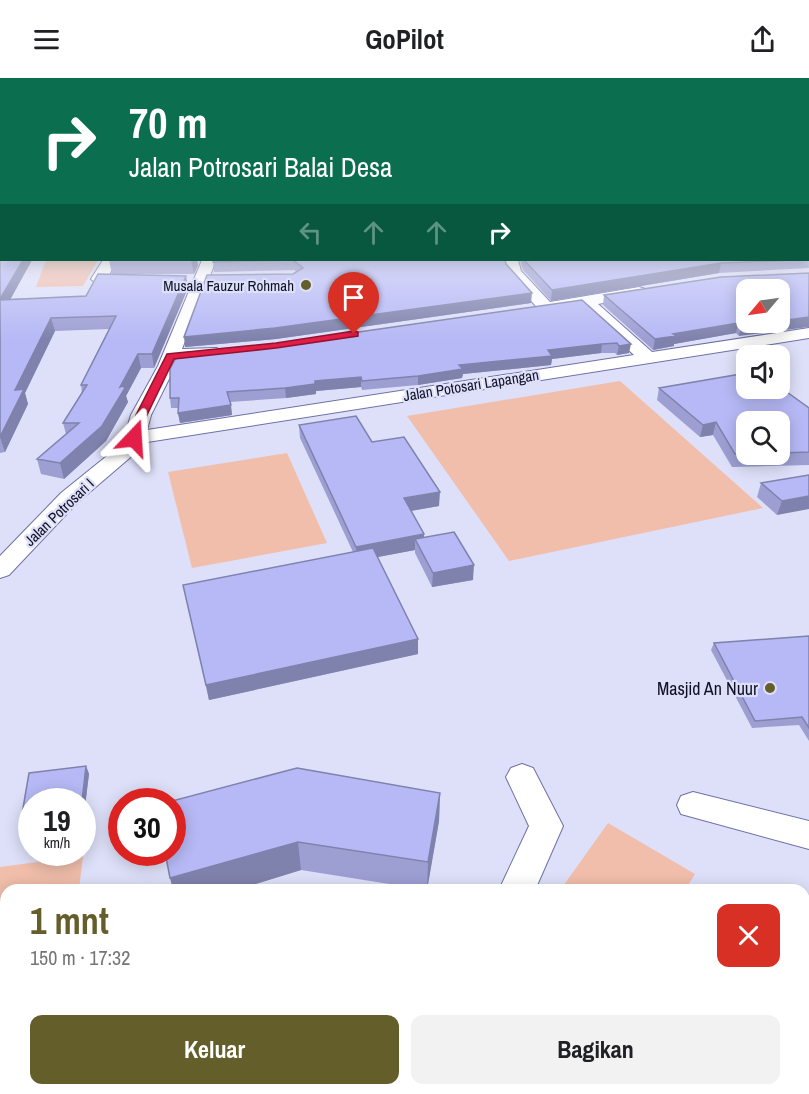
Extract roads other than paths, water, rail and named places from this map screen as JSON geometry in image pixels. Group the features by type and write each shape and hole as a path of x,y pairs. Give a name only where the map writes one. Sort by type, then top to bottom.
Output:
{"street":[{"path":"109,261 99,279 102,281 141,282"},
{"name":"Jalan Potrosari I","path":"0,570 69,498 126,451 170,356 203,280 209,261"},
{"path":"511,261 514,272 546,308"},
{"path":"524,311 658,289"},
{"path":"585,301 647,357"},
{"name":"Jalan Potosari Lapangan","path":"134,438 557,364 647,357 809,333"},
{"path":"170,356 229,350"},
{"path":"520,884 546,826 522,777"},
{"path":"693,805 809,835"}],"place":[{"name":"Musala Fauzur Rohmah","path":"306,285"},
{"name":"Masjid An Nuur","path":"770,688"}]}
